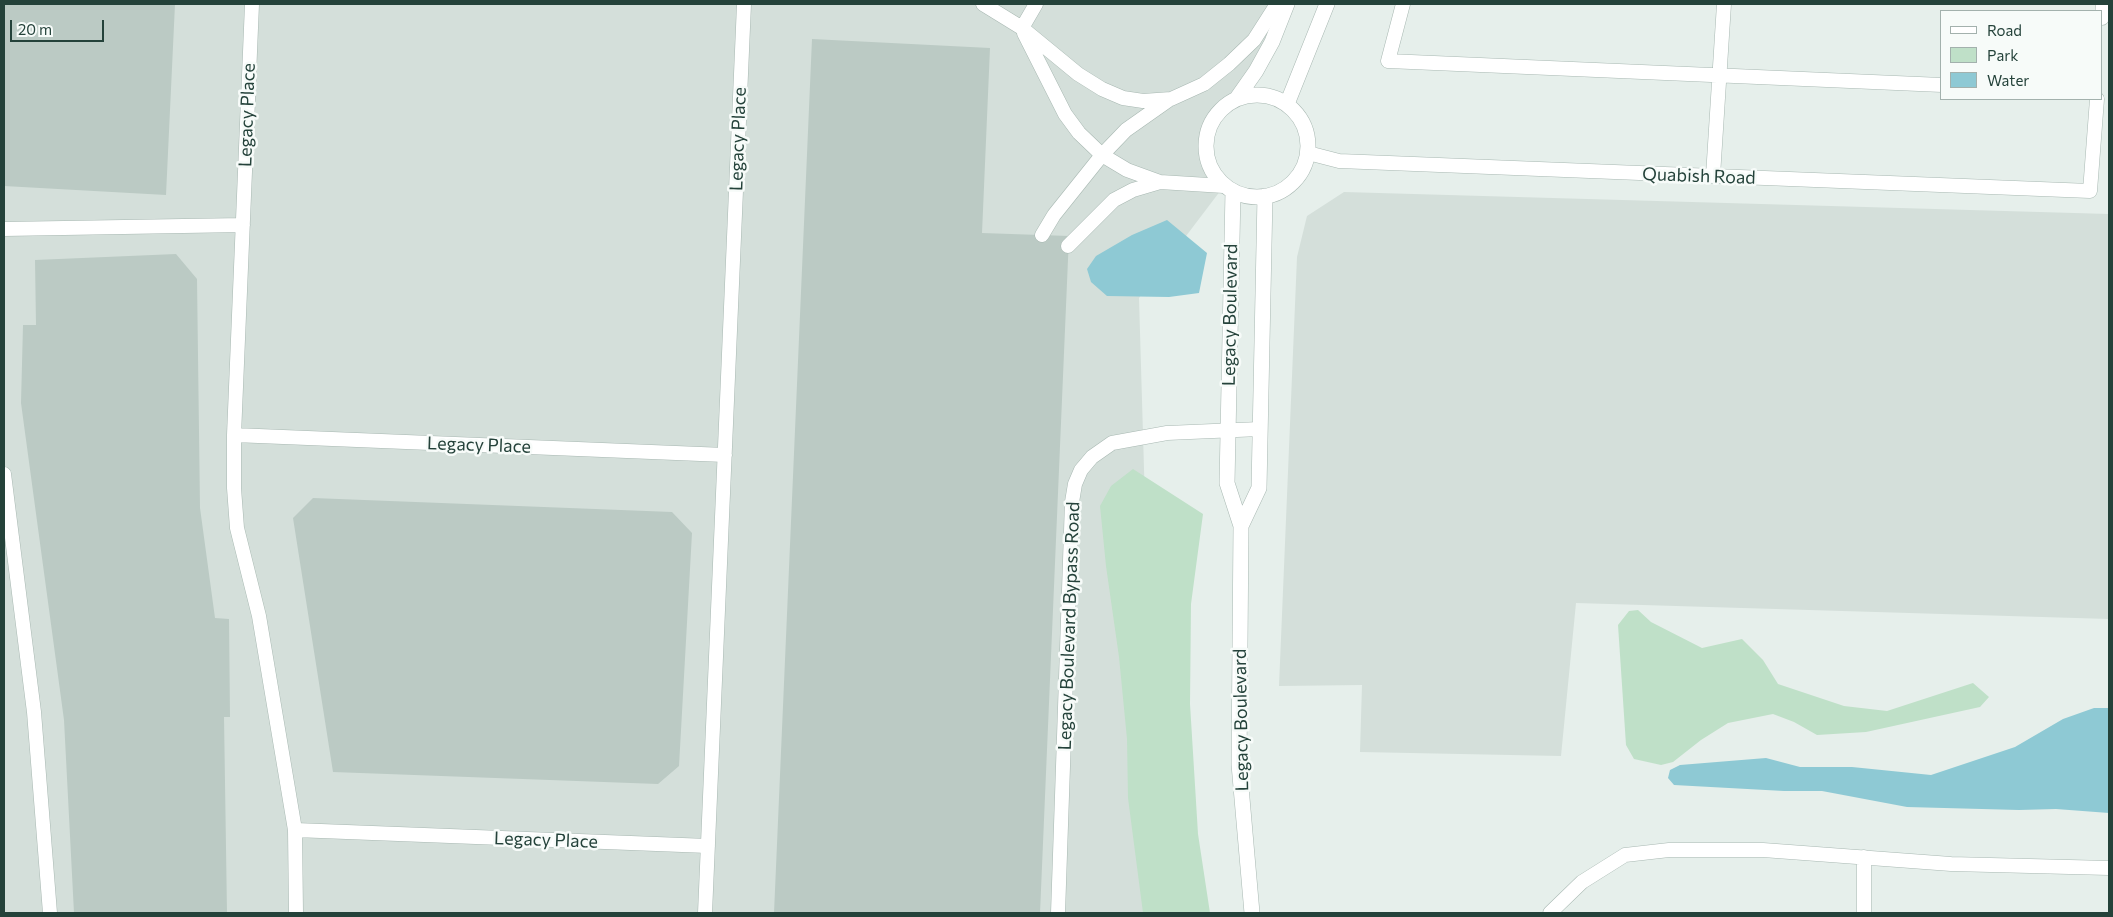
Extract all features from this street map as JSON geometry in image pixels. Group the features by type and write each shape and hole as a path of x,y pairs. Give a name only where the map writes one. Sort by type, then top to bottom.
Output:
{"street":[{"path":"1237,98 1263,95 1275,98 1287,104 1297,114 1304,126 1308,139 1308,153 1303,169 1294,182 1281,192 1265,196 1249,196 1229,189 1212,171 1208,161 1206,138 1208,129 1219,111 1237,98 1256,71 1272,42 1287,4"},
{"path":"1287,104 1327,4"},
{"name":"Legacy Boulevard","path":"1229,189 1227,482 1241,526 1239,764 1252,913"},
{"name":"Legacy Boulevard","path":"1241,526 1259,488 1265,196"}],"lane":[{"name":"Legacy Place","path":"252,4 234,435 234,488 237,528 259,616 295,830 296,913"},
{"name":"Legacy Place","path":"705,913 744,4"},
{"path":"983,4 1022,28 1078,74 1102,89 1123,98 1143,100 1171,99"},
{"path":"1022,28 1036,4"},
{"path":"1042,235 1054,215 1102,155 1126,130 1171,99 1204,84 1229,64 1254,40 1278,4"},
{"path":"1404,4 1388,60 1940,85"},
{"path":"1714,176 1724,4"},
{"path":"1022,28 1065,114 1079,133 1102,155 1127,170 1160,182 1229,189"},
{"name":"Quabish Road","path":"1308,153 1340,161 2090,191 2097,100"},
{"path":"1068,246 1114,200 1133,190 1160,182"},
{"path":"4,229 243,224"},
{"name":"Legacy Boulevard Bypass Road","path":"1059,913 1072,502 1075,484 1081,470 1092,457 1112,443 1167,433 1260,429"},
{"name":"Legacy Place","path":"234,435 724,455"},
{"path":"4,474 34,712 50,913"},
{"name":"Legacy Place","path":"295,830 708,846"},
{"path":"1550,913 1582,882 1624,855 1669,850 1763,850 1951,864 2109,868"},
{"path":"1864,857 1864,913"},
{"path":"1048,913 1059,913"}],"shaded area":[{"path":"4,4 1287,4 1237,98 1219,111 1208,129 1205,148 1208,161 1212,171 1224,186 1139,298 1157,913 4,913"},
{"path":"1344,192 2109,214 2109,619 1576,603 1561,756 1360,752 1362,685 1279,686 1297,257 1307,216"}],"green space":[{"path":"1133,469 1203,514 1191,604 1190,704 1198,834 1210,913 1143,913 1128,798 1127,739 1119,657 1106,566 1100,506 1111,486"},
{"path":"1638,610 1651,622 1702,648 1742,639 1763,660 1778,684 1844,706 1887,711 1973,683 1989,697 1980,707 1866,732 1817,735 1794,722 1773,714 1728,723 1701,740 1673,762 1661,765 1634,759 1626,745 1618,625 1629,611"}],"water":[{"path":"1167,220 1207,253 1199,293 1169,297 1107,296 1091,282 1087,269 1096,256 1132,235"},
{"path":"2094,708 2109,708 2109,813 2056,809 1907,807 1822,791 1784,791 1674,785 1668,778 1670,770 1680,765 1766,758 1800,767 1852,767 1931,775 2015,747 2063,719"}],"building":[{"path":"4,4 175,4 166,195 4,186"},
{"path":"812,39 990,48 982,233 1069,236 1040,913 774,913"},
{"path":"176,254 197,279 200,508 215,618 229,619 230,717 224,717 227,913 74,913 64,720 21,403 23,325 36,325 35,260"},
{"path":"313,498 672,512 692,533 679,766 658,784 333,772 293,518"}]}
